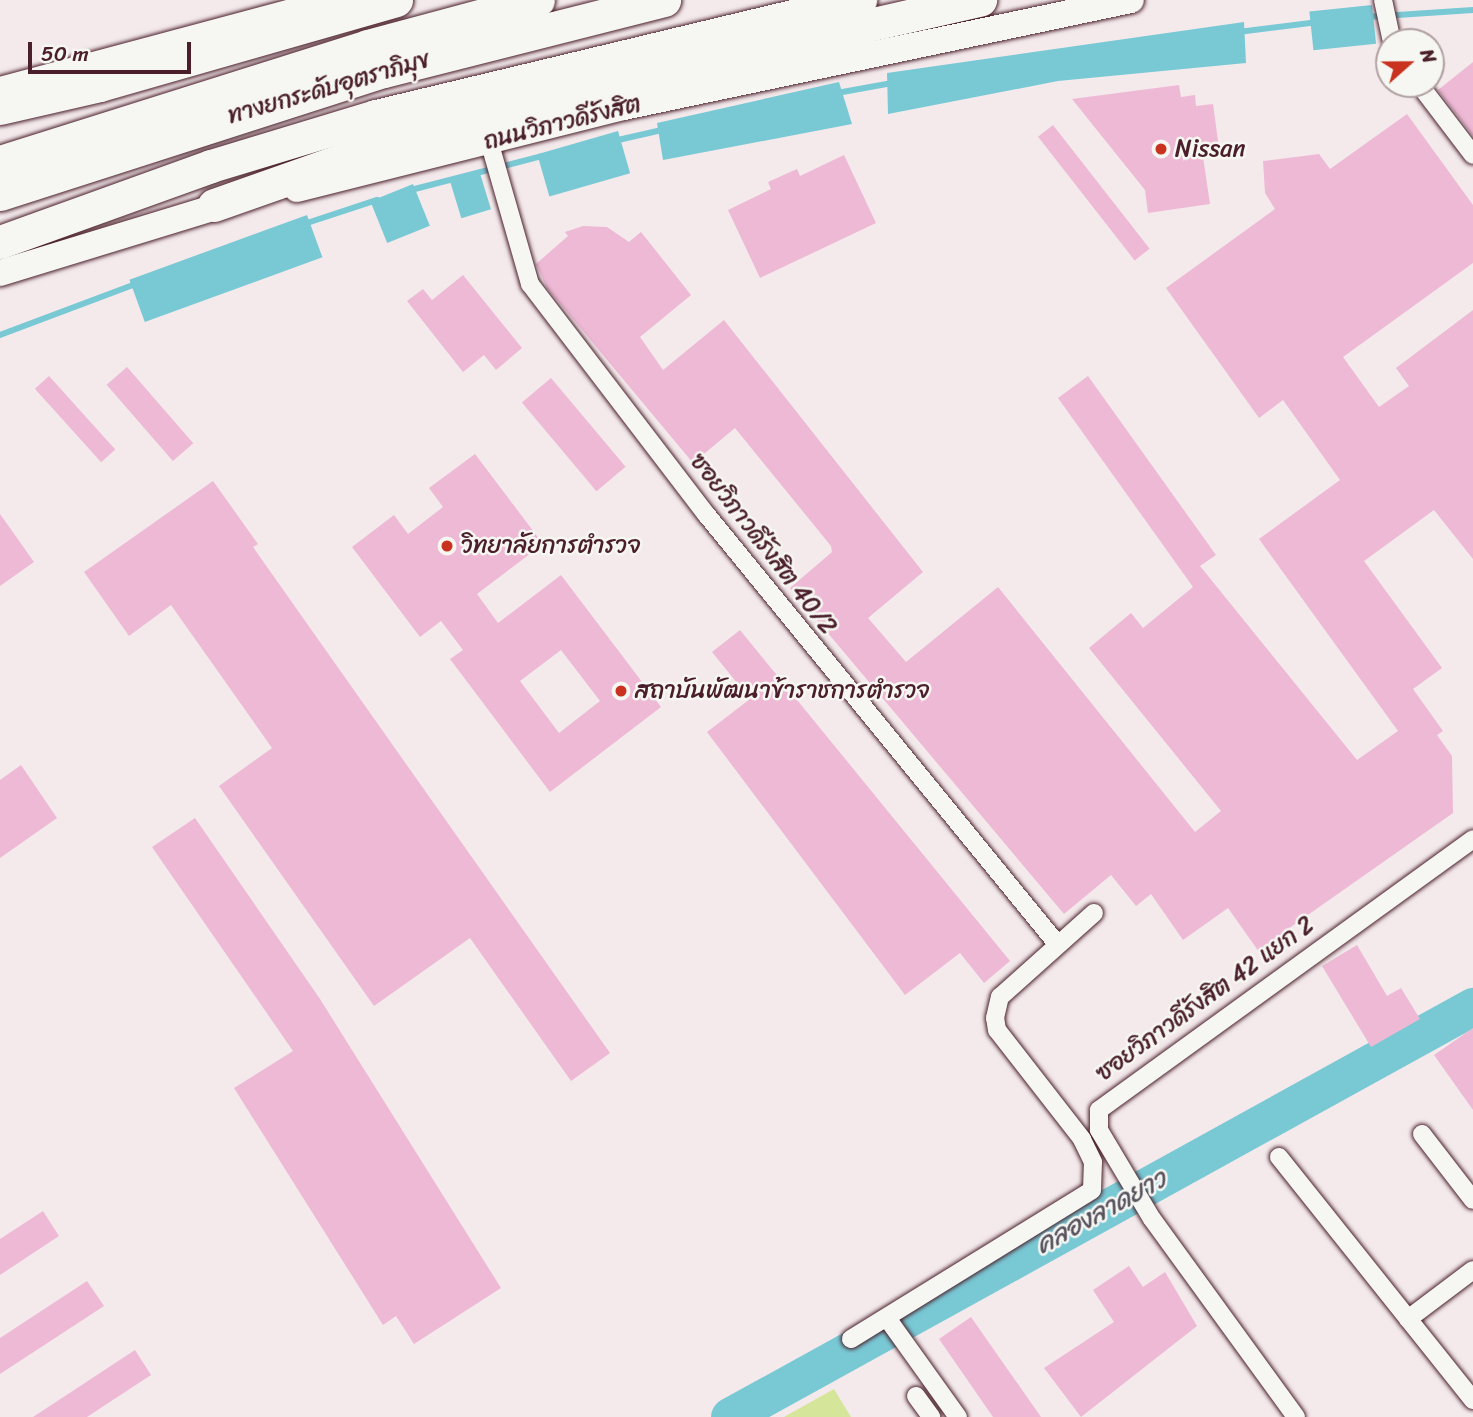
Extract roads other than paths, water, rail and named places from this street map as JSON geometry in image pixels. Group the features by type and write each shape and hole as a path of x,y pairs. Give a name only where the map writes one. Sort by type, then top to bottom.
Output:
{"highway":[{"path":"5,96 100,85 396,0"},
{"path":"0,146 190,97 518,0"},
{"name":"ทางยกระดับอุตราภิมุข","path":"0,162 261,79 538,0"},
{"name":"ทางยกระดับอุตราภิมุข","path":"0,194 384,71 664,0"},
{"path":"0,242 211,166 376,116 860,0"},
{"path":"214,205 393,142 596,87 980,0"}],"main road":[{"path":"5,96 335,0"},
{"name":"ถนนวิภาวดีรังสิต","path":"0,273 214,205 492,151 1131,0"}],"street":[{"path":"1430,98 1473,155"},
{"name":"ซอยวิภาวดีรังสิต 40/2","path":"492,151 530,284 706,514 1058,945"},
{"name":"ซอยวิภาวดีรังสิต 42 แยก 2","path":"1297,1417 1133,1190 1098,1130 1103,1103 1473,838"},
{"path":"851,1339 889,1322 1092,1190 1093,1162 1082,1139 997,1030 995,1018 1000,997 1094,913"},
{"path":"1422,1134 1473,1200"},
{"path":"1279,1157 1473,1400"},
{"path":"1408,1318 1473,1270"},
{"path":"889,1322 958,1417"},
{"path":"916,1396 931,1417"}],"water":[{"path":"1372,5 1375,44 1313,50 1309,12"},
{"path":"1244,22 1246,63 1058,81 888,114 887,73"},
{"path":"839,82 852,124 663,160 657,123"},
{"path":"618,131 630,173 549,196 537,154"},
{"path":"479,170 491,209 461,218 449,179"},
{"path":"413,184 430,226 387,243 370,201"},
{"path":"307,215 322,257 145,322 129,280"}],"waterway":[{"path":"1367,17 1473,10"},
{"path":"1238,32 1318,22"},
{"path":"837,93 892,83"},
{"path":"618,140 662,130"},
{"path":"407,191 542,156"},
{"path":"304,224 377,200"},
{"path":"0,335 138,283"},
{"name":"คลองลาดยาว","path":"730,1417 1473,1007"}],"place":[{"name":"Nissan","path":"1161,149"},
{"name":"วิทยาลัยการตำรวจ","path":"447,546"},
{"name":"สถาบันพัฒนาข้าราชการตำรวจ","path":"621,691"}]}
